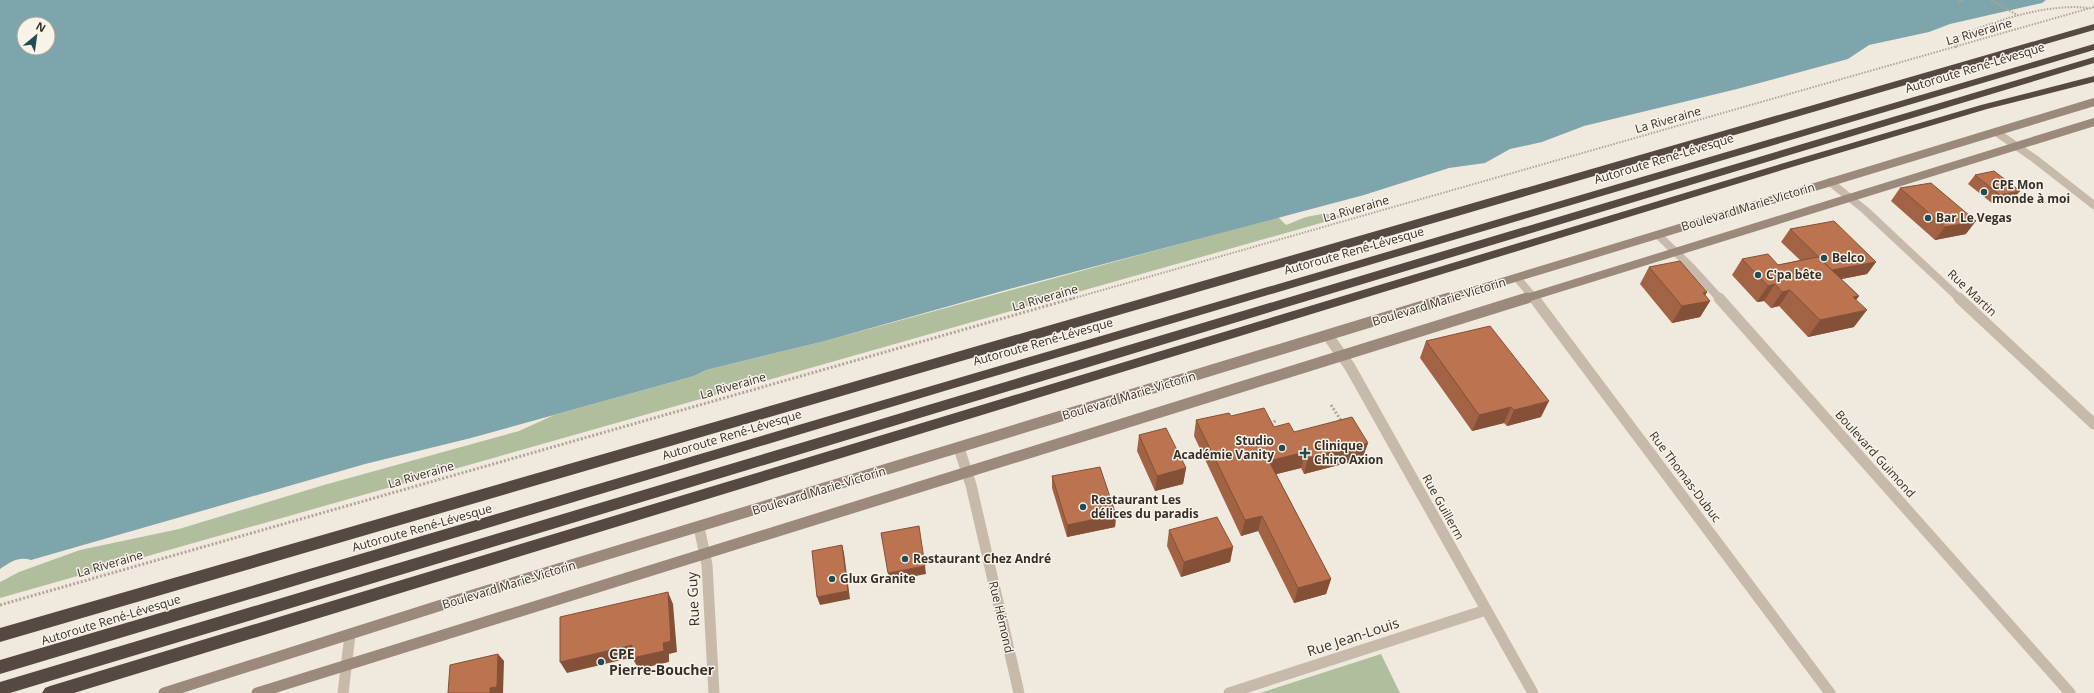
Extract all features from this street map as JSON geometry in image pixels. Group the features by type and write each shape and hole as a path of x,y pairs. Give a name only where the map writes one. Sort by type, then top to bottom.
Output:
{"highway":[{"name":"Autoroute René-Lévesque","path":"0,635 2094,27"},
{"name":"Autoroute René-Lévesque","path":"0,667 951,384 2094,47"},
{"path":"0,689 2094,60"},
{"path":"50,693 1796,162 1984,107 2094,79"}],"street":[{"name":"Boulevard Marie-Victorin","path":"164,693 473,595 2094,102"},
{"name":"Boulevard Marie-Victorin","path":"257,693 2094,122"},
{"path":"1996,132 2018,146 2094,205"},
{"name":"Rue Martin","path":"1830,182 1851,198 2094,424"},
{"name":"Boulevard Guimond","path":"1658,235 1676,252 2070,693"},
{"name":"Rue Thomas-Dubuc","path":"1517,278 1534,297 1830,693"},
{"name":"Rue Guillerm","path":"1328,336 1343,356 1533,693"},
{"name":"Rue Hémond","path":"959,448 968,473 1019,693"},
{"name":"Rue Guy","path":"699,527 705,553 714,693"},
{"name":"Rue Jean-Louis","path":"1229,693 1486,610"},
{"path":"343,693 348,665 350,635"}],"path":[{"path":"1958,2 1964,0"},
{"path":"1991,0 2020,17"},
{"path":"1956,48 1956,40 1962,35 2020,17 2073,5 2090,8"},
{"name":"La Riveraine","path":"0,605 1956,48 2094,7"},
{"path":"1331,405 1346,428"},
{"path":"1271,426 1276,420"},
{"path":"1266,424 1278,428"}],"green space":[{"path":"1322,214 1334,214 1342,217 0,598 0,582 19,572 80,550 179,529 324,485 519,431 554,415 694,376 706,370 825,341 1278,217 1286,225 1306,217"},
{"path":"1381,654 1400,693 1260,693"}],"water":[{"path":"0,0 2046,0 2042,3 1950,24 1929,32 1869,45 1848,59 1737,89 1584,126 1542,142 1510,149 1485,163 1449,168 1364,195 1006,290 825,341 706,370 694,376 471,438 365,464 31,560 19,559 0,569"}],"building":[{"path":"1994,171 2020,191 2000,195 1975,175"},
{"path":"1931,183 1976,221 1945,227 1900,188"},
{"path":"1834,221 1876,262 1832,270 1790,229"},
{"path":"1768,254 1778,265 1818,257 1859,296 1853,297 1867,310 1820,320 1790,290 1782,292 1775,284 1768,286 1742,259"},
{"path":"1680,261 1707,292 1703,293 1710,301 1682,306 1649,267"},
{"path":"1490,326 1549,401 1514,410 1511,407 1479,415 1426,341"},
{"path":"1264,408 1274,427 1289,423 1294,432 1352,417 1368,443 1308,458 1305,452 1269,461 1331,579 1298,588 1262,516 1245,520 1196,420 1229,413 1231,416"},
{"path":"1166,428 1186,468 1157,476 1139,435"},
{"name":"Restaurant Les délices du paradis","path":"1100,467 1116,515 1067,525 1052,476"},
{"path":"1217,517 1233,547 1184,562 1169,530"},
{"name":"Restaurant Chez André","path":"919,526 925,566 888,573 881,533"},
{"name":"Glux Granite","path":"842,545 848,591 817,597 812,551"},
{"path":"668,592 671,641 663,643 664,651 632,658 632,645 560,662 560,617"},
{"path":"498,654 497,687 490,688 490,693 448,693 450,665"}],"place":[{"name":"CPE Mon monde à moi","path":"1984,192"},
{"name":"Bar Le Vegas","path":"1928,218"},
{"name":"Belco","path":"1824,258"},
{"name":"C'pa bête","path":"1758,275"},
{"name":"Studio Académie Vanity","path":"1282,448"},
{"name":"Clinique Chiro Axion","path":"1305,453"},
{"name":"Restaurant Les délices du paradis","path":"1083,507"},
{"name":"Restaurant Chez André","path":"905,559"},
{"name":"Glux Granite","path":"832,579"},
{"name":"CPE Pierre-Boucher","path":"601,662"}]}
